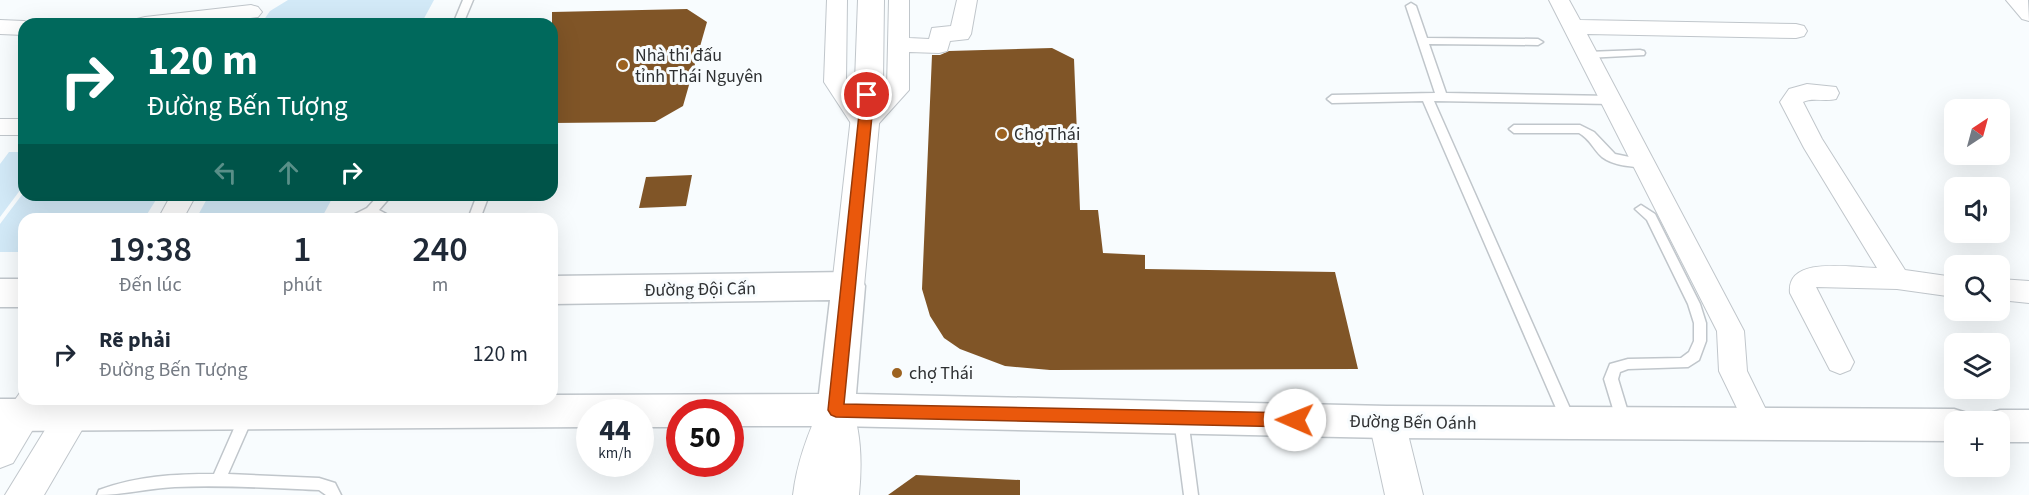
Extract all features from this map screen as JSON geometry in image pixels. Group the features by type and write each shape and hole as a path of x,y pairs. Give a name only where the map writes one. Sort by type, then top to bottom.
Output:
{"main road":[{"name":"Đường Đội Cấn","path":"558,290 848,286"},
{"path":"19,410 79,406 483,406 836,410 848,286"},
{"path":"0,293 18,293"},
{"name":"Đường Bến Oánh","path":"836,410 1387,422 1944,425"},
{"path":"2010,426 2029,426"}],"street":[{"path":"837,0 835,82 864,125"},
{"path":"848,286 869,81 871,0"},
{"path":"864,125 897,90 899,0"},
{"path":"898,45 939,46 940,33 960,34 967,0"},
{"path":"1559,0 1730,331 1734,343 1731,363 1733,371 1759,424"},
{"path":"2016,0 2029,14"},
{"path":"200,18 256,12"},
{"path":"0,27 18,28"},
{"path":"1573,27 1796,31"},
{"path":"1828,93 1801,92 1794,96 1791,102 1812,142 1897,279"},
{"path":"0,127 18,127"},
{"path":"1840,362 1803,293 1802,283 1810,277 1897,279 1944,286"},
{"path":"2010,291 2029,292"},
{"path":"24,495 79,406"},
{"path":"0,452 19,410"},
{"path":"812,495 815,467 836,410"},
{"path":"836,410 843,467 840,495"},
{"path":"1387,422 1404,495"}],"lane":[{"path":"460,18 468,0"},
{"path":"1411,6 1442,97"},
{"path":"1424,42 1538,42"},
{"path":"1587,55 1640,53"},
{"path":"1427,97 1569,423"},
{"path":"1332,99 1442,97 1612,100"},
{"path":"1514,129 1580,129 1590,133 1610,157 1644,164"},
{"path":"366,213 380,201"},
{"path":"1624,423 1611,379 1615,368 1628,364 1683,363 1694,356 1700,341 1700,323 1694,304 1652,217 1641,209"},
{"path":"370,211 374,213"},
{"path":"218,480 251,406"},
{"path":"1180,417 1191,495"},
{"path":"104,495 125,486 149,482 218,480 319,484 330,488 334,495"}],"shaded area":[{"path":"288,0 434,0 424,18 265,18 270,11"},
{"path":"9,152 18,152 18,193 0,217 0,164"},
{"path":"18,200 155,201 148,213 18,213 18,252 0,252 0,224"},
{"path":"206,201 331,201 324,213 199,213"}],"building":[{"name":"Nhà thi đấu tỉnh Thái Nguyên","path":"687,9 707,22 683,106 655,122 558,123 558,18 552,18 552,12"},
{"name":"Chợ Thái","path":"1052,48 1074,59 1080,210 1098,210 1103,253 1145,255 1145,269 1335,272 1358,369 1050,370 1005,366 960,349 944,338 930,316 922,289 932,55 940,55 949,51"},
{"path":"692,175 686,206 639,208 646,177"},
{"path":"916,475 1020,480 1020,495 888,495"}],"place":[{"name":"Nhà thi đấu tỉnh Thái Nguyên","path":"623,65"},
{"name":"Chợ Thái","path":"1002,134"},
{"name":"chợ Thái","path":"897,373"}],"route":[{"path":"867,95 836,410 1295,420"}]}
